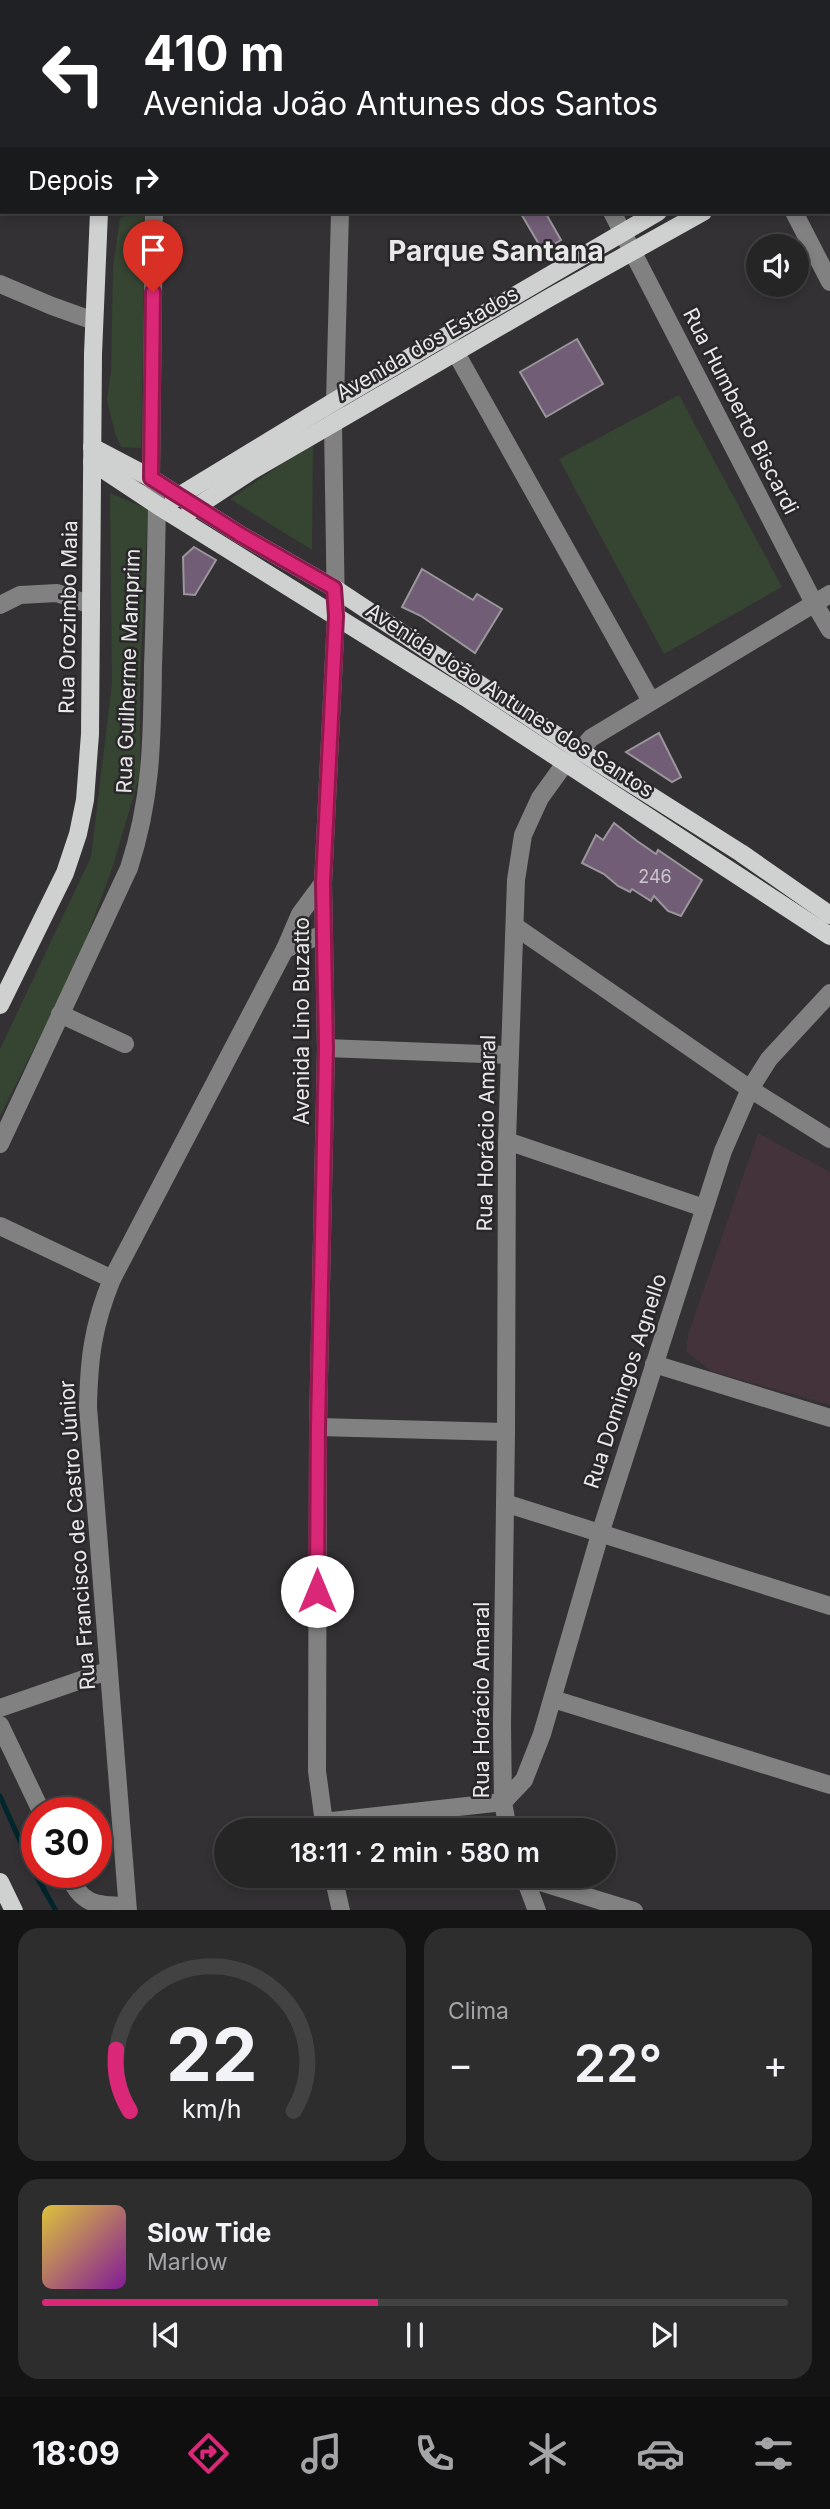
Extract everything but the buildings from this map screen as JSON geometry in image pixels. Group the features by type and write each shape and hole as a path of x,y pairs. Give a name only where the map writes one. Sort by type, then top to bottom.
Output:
{"main road":[{"name":"Rua Orozimbo Maia","path":"0,1005 65,873 78,834 88,775 94,321 99,214"},
{"name":"Avenida dos Estados","path":"159,506 655,214"},
{"name":"Avenida dos Estados","path":"178,519 251,471 700,214"},
{"name":"Avenida João Antunes dos Santos","path":"92,454 151,478 334,588 830,936"},
{"name":"Avenida João Antunes dos Santos","path":"92,454 178,519 573,757 741,853 830,915"},
{"path":"0,1882 14,1910"}],"street":[{"name":"Rua Guilherme Mamprim","path":"0,1144 129,868 145,808 152,762 159,506 151,478 154,214"},
{"name":"Avenida Lino Buzatto","path":"323,1818 317,1771 318,1427 326,1048 323,883 336,616 333,424 340,214"},
{"name":"Rua Humberto Biscardi","path":"613,214 822,599 830,630"},
{"path":"795,214 830,282"},
{"path":"0,284 94,321"},
{"path":"447,337 651,701"},
{"path":"0,606 20,595 57,593 90,605"},
{"name":"Rua Horácio Amaral","path":"506,1818 503,1802 507,1141 516,880 523,835 540,798 591,738 822,599"},
{"name":"Rua Francisco de Castro Júnior","path":"128,1908 88,1407 89,1362 98,1312 112,1279 285,949 300,914 323,883"},
{"path":"516,926 750,1089 830,1139"},
{"path":"285,949 324,934"},
{"name":"Rua Domingos Agnello","path":"503,1802 524,1780 530,1768 553,1699 600,1534 723,1151 750,1089 769,1059 830,993"},
{"path":"60,1014 125,1044"},
{"path":"326,1048 509,1055"},
{"path":"507,1141 704,1209"},
{"path":"0,1226 112,1279"},
{"path":"654,1364 830,1418"},
{"path":"318,1427 506,1432"},
{"path":"505,1503 830,1606"},
{"path":"0,1708 107,1671"},
{"path":"553,1699 830,1785"},
{"path":"0,1724 34,1797"},
{"path":"384,1818 503,1802"},
{"path":"74,1888 87,1901 128,1908"},
{"path":"336,1888 341,1910"},
{"path":"528,1888 537,1910"},
{"path":"561,1888 634,1910"}],"shaded area":[{"path":"758,1133 830,1172 830,1405 711,1371 686,1351 688,1335"}],"green space":[{"path":"131,214 145,214 141,448 121,447 107,400 111,371 113,267 120,218"},
{"path":"679,395 782,587 664,654 559,459"},
{"path":"313,443 312,550 230,499"},
{"path":"110,493 148,509 140,679 140,774 113,866 78,961 0,1116 0,1049 91,857 112,683"}],"waterway":[{"path":"0,1796 33,1870 55,1910"}],"district":[{"name":"Parque Santana","path":"496,251"}],"route":[{"path":"153,292 151,478 241,535 334,588 336,616 323,883 326,1048 317,1591"}]}
